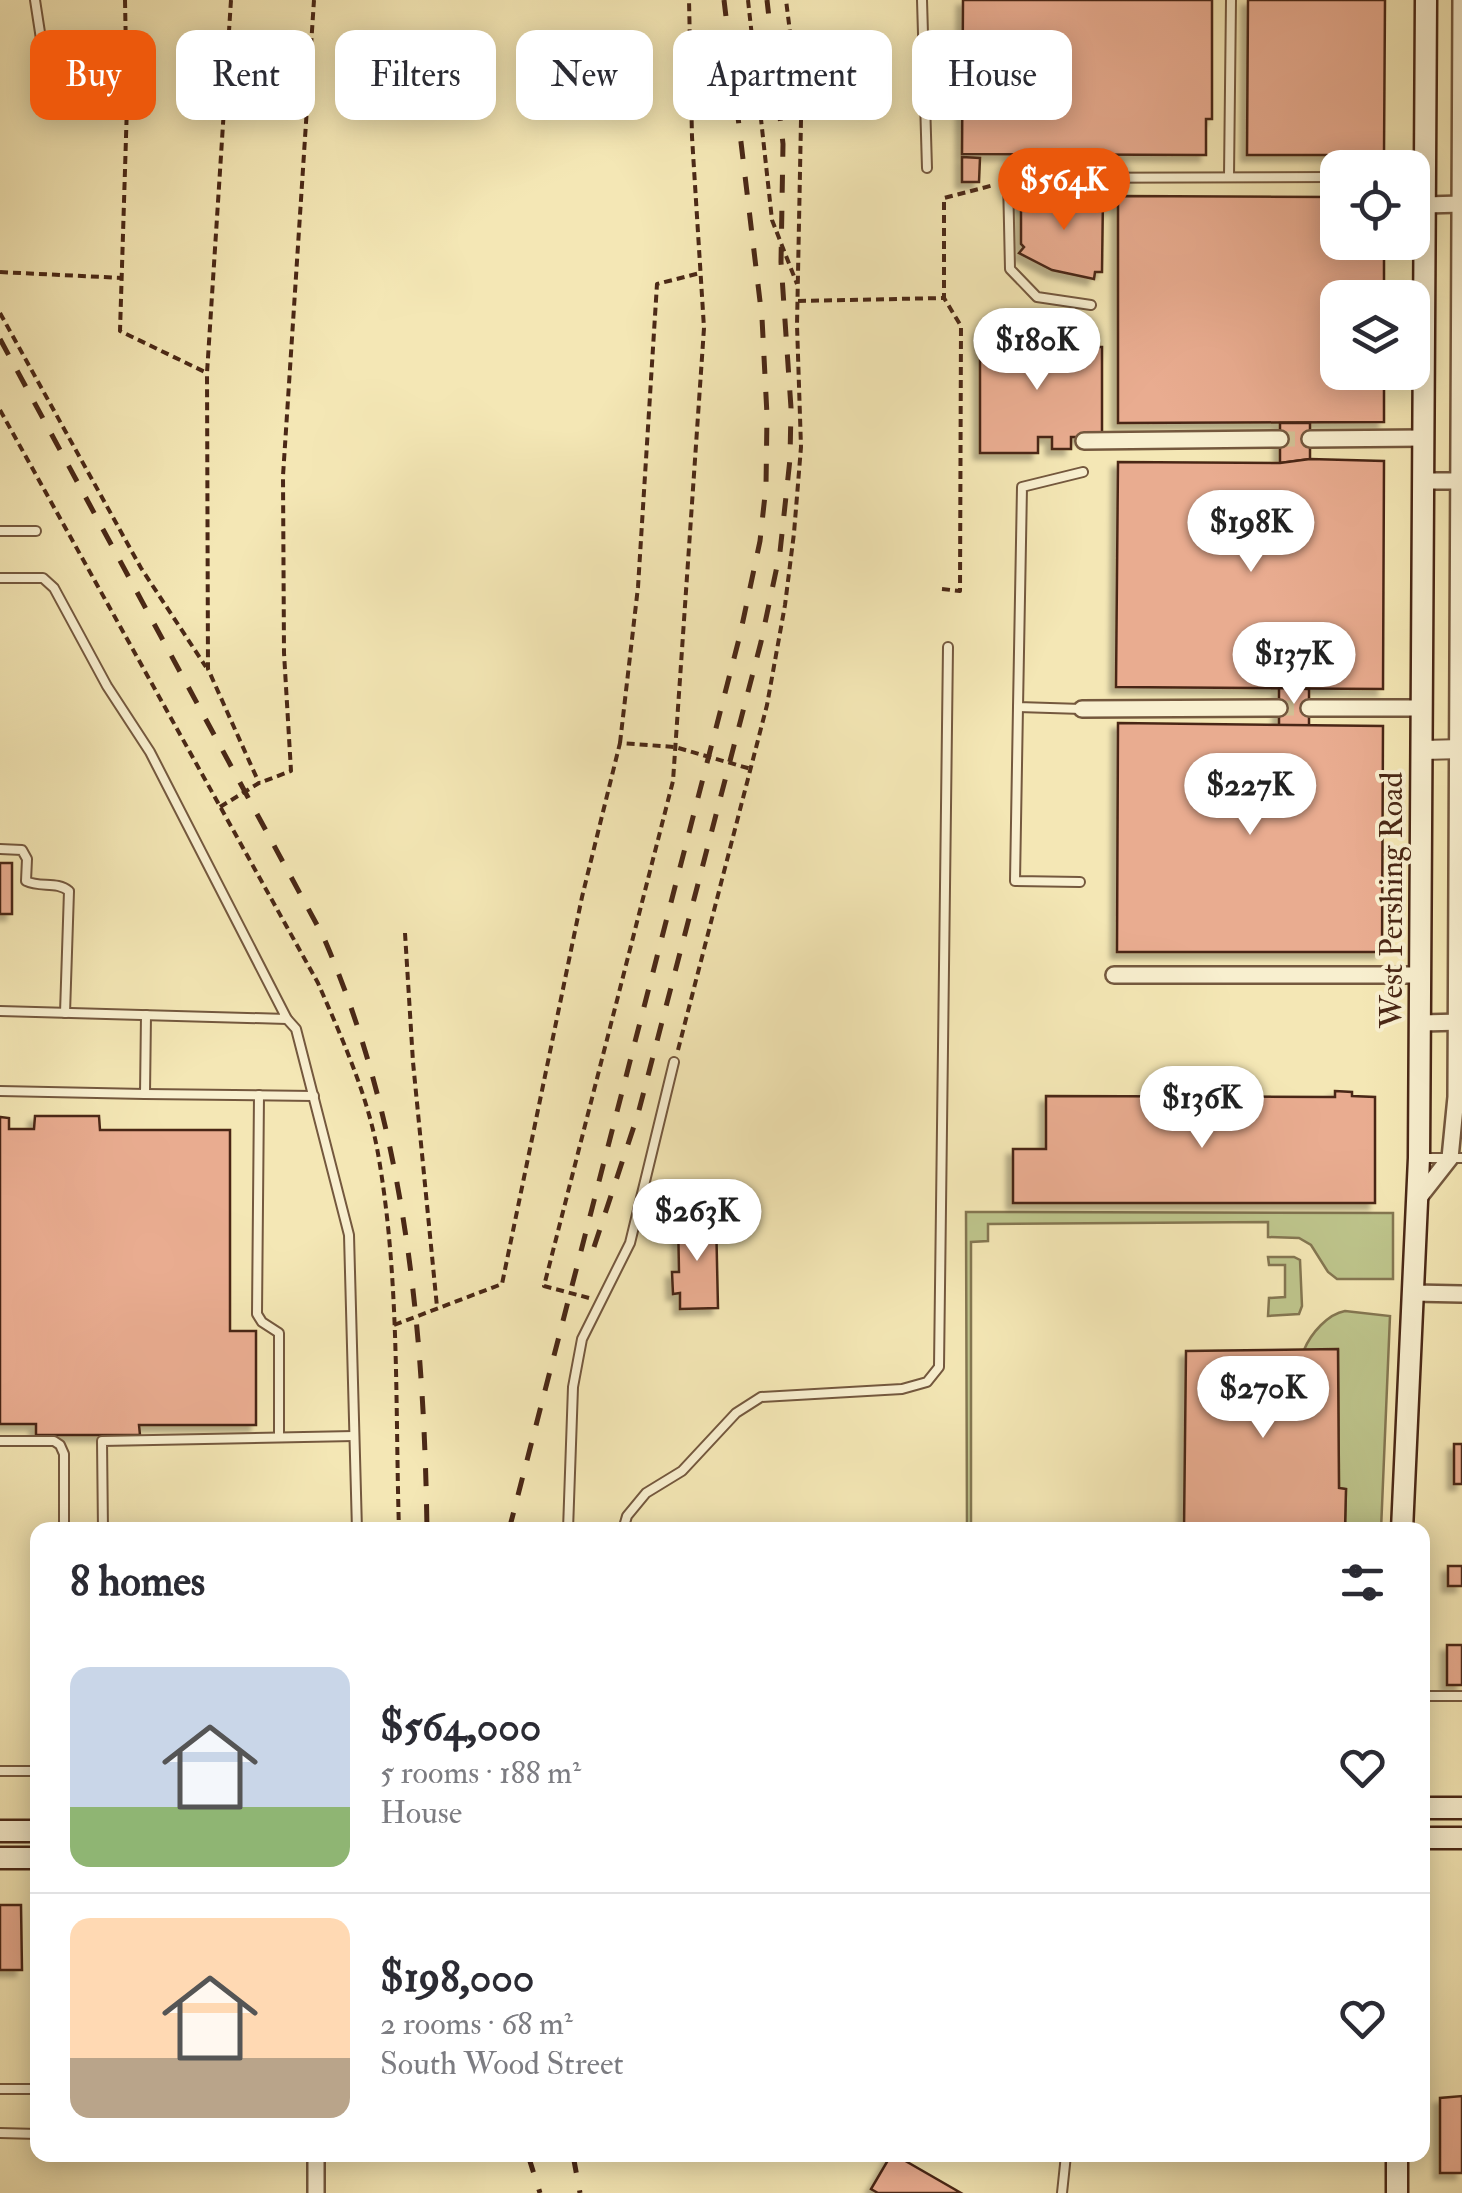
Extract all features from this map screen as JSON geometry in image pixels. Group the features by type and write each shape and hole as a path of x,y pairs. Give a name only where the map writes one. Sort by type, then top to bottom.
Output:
{"main road":[{"name":"West Pershing Road","path":"1420,150 1426,0"},
{"name":"West Pershing Road","path":"1402,1522 1419,1158 1425,260"},
{"path":"1430,1808 1462,1808"},
{"path":"0,1831 30,1831"},
{"path":"1430,1838 1462,1838"},
{"path":"0,1858 30,1858"},
{"path":"1397,2162 1397,2193"}],"street":[{"name":"West Pershing Road","path":"1456,1158 1460,1022 1461,0"},
{"path":"1430,205 1462,204"},
{"path":"1310,439 1424,438"},
{"path":"1084,440 1280,439"},
{"path":"1424,481 1461,481"},
{"path":"1082,709 1279,708"},
{"path":"1309,708 1423,708"},
{"path":"1423,750 1461,749"},
{"path":"1114,975 1422,975"},
{"path":"1421,1023 1460,1022"},
{"path":"1417,1200 1456,1158"},
{"path":"1413,1293 1462,1294"},
{"path":"316,2162 316,2193"}],"lane":[{"path":"35,0 40,30"},
{"path":"922,0 926,168"},
{"path":"1229,176 1231,0"},
{"path":"1091,305 1037,297 1010,269 1008,179 1320,177"},
{"path":"1080,882 1015,881 1022,487 1084,472"},
{"path":"0,532 36,531"},
{"path":"0,578 44,578 54,588 107,686 150,752 287,1019 296,1029 349,1234 357,1522"},
{"path":"625,1522 646,1493 682,1471 736,1413 761,1398 902,1389 927,1382 939,1367 948,647"},
{"path":"1018,708 1082,709"},
{"path":"0,849 22,850 28,858 26,881 69,890 66,1013"},
{"path":"0,1011 287,1019"},
{"path":"145,1094 146,1015"},
{"path":"568,1522 573,1387 582,1339 630,1243 674,1062"},
{"path":"0,1091 314,1096"},
{"path":"259,1095 257,1314 279,1333 280,1436"},
{"path":"1419,1158 1456,1158"},
{"path":"103,1522 102,1440 354,1436"},
{"path":"0,1441 60,1445 64,1454 64,1522"},
{"path":"1430,1696 1462,1696"},
{"path":"0,1771 30,1771"},
{"path":"0,2089 30,2089"},
{"path":"0,2133 30,2134"},
{"path":"1062,2193 1065,2162"}],"path":[{"path":"126,0 120,331 207,373"},
{"path":"208,669 207,373 232,0"},
{"path":"220,808 258,783 291,771 284,653 283,476 314,0"},
{"path":"602,1302 544,1286 673,781 704,328 692,137 689,0"},
{"path":"748,0 772,220 798,287"},
{"path":"674,1062 752,769 782,622 794,533 801,446 801,120 786,0"},
{"path":"942,589 960,591 962,326 944,298 944,198 1008,179"},
{"path":"0,272 122,278"},
{"path":"394,1325 502,1284 582,897 620,743 638,588 656,284 700,274"},
{"path":"798,300 944,298"},
{"path":"0,313 141,568 208,669 258,783"},
{"path":"620,743 675,747 752,769"},
{"path":"405,933 412,1062 437,1308"}],"green space":[{"path":"966,1212 1393,1213 1393,1279 1337,1279 1311,1245 1299,1238 1268,1237 1268,1222 988,1224 988,1241 971,1242 971,1522 967,1522"},
{"path":"1268,1257 1300,1260 1299,1314 1268,1316 1269,1298 1285,1297 1285,1265 1269,1265"},
{"path":"1345,1311 1390,1316 1381,1522 1345,1522 1346,1489 1339,1488 1338,1350 1304,1350 1332,1316"}],"building":[{"path":"963,0 1212,0 1212,119 1206,119 1206,155 962,154 962,120 1072,120 1072,30 963,30"},
{"path":"1248,0 1385,0 1384,150 1247,155"},
{"path":"962,157 980,158 979,182 962,182"},
{"path":"1021,196 1103,196 1102,272 1095,272 1094,279 1052,270 1019,253 1024,247"},
{"path":"1118,196 1320,197 1320,260 1384,260 1384,280 1320,280 1320,390 1384,390 1384,422 1118,423"},
{"path":"980,330 1037,330 1037,347 1102,347 1102,437 1071,437 1071,449 1052,449 1052,437 1038,437 1038,453 980,453"},
{"path":"1280,423 1310,423 1310,459 1280,463"},
{"path":"1310,459 1384,461 1383,689 1116,687 1118,462 1280,463"},
{"path":"1279,688 1309,689 1309,726 1279,726"},
{"path":"1118,723 1383,726 1382,952 1117,952"},
{"path":"0,863 12,863 12,914 0,914"},
{"path":"1335,1091 1375,1097 1375,1203 1013,1203 1013,1149 1046,1149 1046,1096 1335,1097"},
{"path":"35,1116 99,1116 100,1130 230,1130 230,1331 256,1331 256,1425 139,1425 140,1435 36,1435 36,1424 0,1424 0,1117 9,1118 9,1129 34,1129"},
{"path":"678,1217 716,1217 718,1308 680,1309 680,1293 673,1294 672,1272 679,1272"},
{"path":"1338,1349 1339,1488 1346,1489 1345,1522 1184,1522 1186,1351"},
{"path":"1454,1444 1462,1444 1462,1484 1454,1484"},
{"path":"1448,1566 1462,1566 1462,1586 1448,1586"},
{"path":"1447,1645 1462,1645 1462,1685 1447,1685"},
{"path":"0,1905 21,1905 22,1970 0,1970"},
{"path":"1462,2096 1462,2173 1440,2173 1440,2098"},
{"path":"887,2162 907,2162 961,2193 878,2193 871,2189"}],"tunnel":[{"path":"1280,439 1310,439"},
{"path":"1279,708 1309,708"}],"railway":[{"path":"511,1522 740,635 760,541 767,415 762,318 724,0"},
{"path":"594,1247 638,1114 761,642 780,552 791,408 781,262 783,144 767,0"},
{"path":"0,339 323,936 351,1007 391,1153 405,1228 421,1378 427,1522"},
{"path":"530,2162 540,2193"},
{"path":"574,2162 580,2193"}]}
